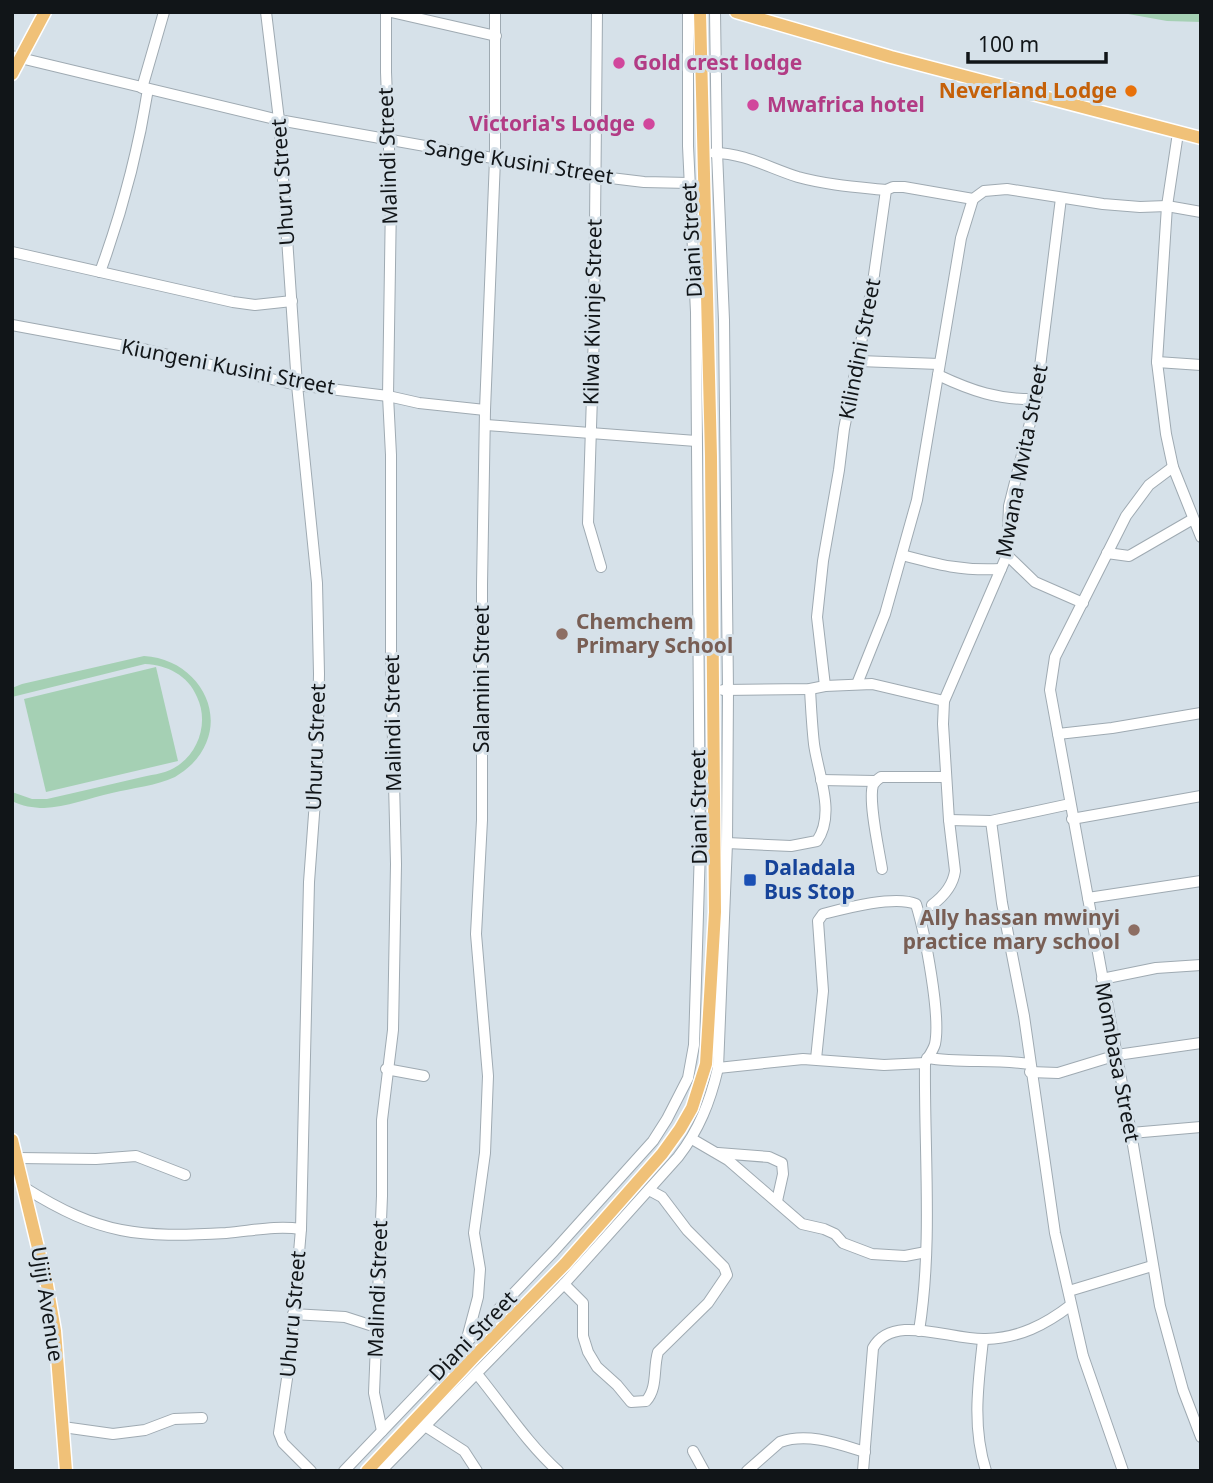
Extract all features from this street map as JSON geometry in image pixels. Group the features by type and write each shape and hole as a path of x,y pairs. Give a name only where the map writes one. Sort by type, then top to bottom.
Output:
{"main road":[{"path":"12,74 17,57 45,12"},
{"path":"367,1471 565,1264 662,1154 681,1129 714,1065 711,457 700,12"},
{"path":"736,12 1201,138"},
{"name":"Ujiji Avenue","path":"14,1150 25,1188 55,1331 66,1471"}],"street":[{"path":"100,272 127,190 141,133 145,88 164,12"},
{"name":"Uhuru Street","path":"266,12 279,120 297,385 317,583 317,774 309,882 301,1228 287,1385 279,1422 283,1443 311,1471"},
{"path":"388,12 496,36"},
{"name":"Malindi Street","path":"382,1432 374,1393 382,1196 382,1120 386,1069 393,1030 396,864 388,396 391,200 388,12"},
{"name":"Salamini Street","path":"466,1342 479,1290 480,1269 474,1233 485,1153 488,1076 476,934 482,820 482,585 485,410 495,159 495,12"},
{"name":"Kilwa Kivinje Street","path":"597,12 594,332 588,523 601,567"},
{"name":"Diani Street","path":"344,1471 554,1251 653,1141 688,1079 694,1045 700,848 696,312 689,183 688,12"},
{"path":"381,1471 564,1284 649,1190 692,1139 710,1100 727,843 728,690 724,320 715,12"},
{"name":"Sange Kusini Street","path":"17,57 279,120 594,176 644,182 689,183"},
{"path":"1178,133 1167,206 1157,362 1173,467 1201,537"},
{"path":"703,153 717,152 746,157 816,181 886,190 904,187 973,199"},
{"path":"857,684 885,614 917,500 961,238 973,199 984,191 993,189 1140,208 1167,206 1201,212"},
{"name":"Kilindini Street","path":"825,686 818,639 819,591 886,190"},
{"name":"Mwana Mvita Street","path":"932,905 943,897 954,879 956,864 949,820 944,701 1007,555 1009,506 1036,399 1061,198"},
{"path":"12,252 255,306 292,301"},
{"name":"Kiungeni Kusini Street","path":"12,325 147,350 297,385 485,410"},
{"path":"859,361 939,364"},
{"path":"1157,362 1201,365"},
{"path":"938,375 1004,399 1036,399"},
{"path":"486,425 696,441"},
{"name":"Mombasa Street","path":"1173,467 1149,485 1126,516 1055,657 1051,690 1160,1306 1183,1390 1201,1437"},
{"path":"1107,553 1129,556 1194,519"},
{"path":"902,555 955,569 1001,569"},
{"path":"1007,555 1036,582 1083,603"},
{"path":"714,690 810,689 872,684 944,701"},
{"path":"727,843 791,846 817,841 824,832 826,817 814,744 810,689"},
{"path":"1058,734 1101,730 1201,713"},
{"path":"821,780 875,781 881,777 946,777"},
{"path":"875,781 874,817 882,869"},
{"path":"1072,819 1201,796"},
{"path":"949,820 992,821 1070,804"},
{"path":"992,821 1002,903 1024,1016 1055,1233 1083,1356 1123,1471"},
{"path":"1088,898 1201,881"},
{"path":"816,1059 823,991 818,921 823,914 876,904 911,901 916,904 930,973 936,1034 933,1050 926,1061 925,1295 919,1331"},
{"path":"1102,979 1156,968 1201,965"},
{"path":"714,1065 816,1059 884,1065 926,1061 1006,1061 1059,1073 1117,1055 1201,1043"},
{"path":"386,1069 424,1076"},
{"path":"1131,1133 1201,1127"},
{"path":"692,1139 718,1153 802,1224 824,1229 835,1234 843,1243 872,1254 905,1256 926,1252"},
{"path":"14,1150 96,1159 136,1156 185,1175"},
{"path":"718,1153 769,1157 782,1163 783,1174 776,1201"},
{"path":"25,1188 67,1213 106,1228 138,1235 228,1233 285,1226 301,1228"},
{"path":"564,1284 583,1303 585,1344 597,1367 631,1402 646,1401 653,1388 658,1352 708,1303 727,1275 724,1267 687,1230 666,1200 649,1190"},
{"path":"1069,1291 1152,1266"},
{"path":"863,1471 873,1348 878,1339 892,1331 919,1331 983,1340 1012,1336 1051,1321 1071,1305"},
{"path":"293,1314 345,1317 376,1327"},
{"path":"983,1340 977,1396 977,1430 986,1471"},
{"path":"477,1374 511,1415 523,1435 558,1471"},
{"path":"63,1427 113,1434 145,1430 174,1419 202,1418"},
{"path":"425,1426 464,1451 477,1471"},
{"path":"747,1471 780,1442 787,1440 825,1441 865,1452"},
{"path":"693,1451 704,1471"}],"green space":[{"path":"1117,12 1201,12 1201,22 1167,21"},
{"path":"144,656 164,660 181,668 195,680 205,695 210,712 210,729 204,747 192,764 175,777 160,783 61,806 36,808 12,801 12,792 32,799 47,799 161,773 174,768 190,755 202,727 197,697 182,677 161,666 145,664 12,697 12,688 22,684"},
{"path":"156,667 178,761 46,792 24,699"}],"place":[{"name":"Gold crest lodge","path":"619,63"},
{"name":"Neverland Lodge","path":"1131,91"},
{"name":"Mwafrica hotel","path":"753,105"},
{"name":"Victoria's Lodge","path":"649,124"},
{"name":"Chemchem Primary School","path":"562,634"},
{"name":"Daladala Bus Stop","path":"750,880"},
{"name":"Ally hassan mwinyi practice mary school","path":"1134,930"}]}
